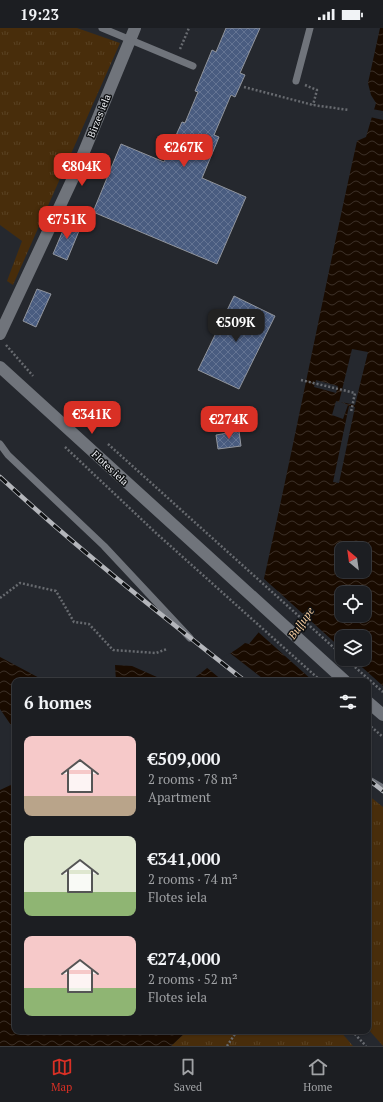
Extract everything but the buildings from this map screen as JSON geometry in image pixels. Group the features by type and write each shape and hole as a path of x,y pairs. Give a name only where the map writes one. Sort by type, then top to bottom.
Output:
{"street":[{"name":"Birzes iela","path":"2,339 74,176 135,28"},
{"name":"Flotes iela","path":"0,367 342,678"},
{"path":"371,705 383,715"}],"lane":[{"path":"102,28 193,66"},
{"path":"296,81 310,28"},
{"path":"0,444 8,455 104,546 190,638"},
{"path":"371,781 383,788"}],"path":[{"path":"176,58 189,28"},
{"path":"296,81 317,90 313,105"},
{"path":"244,87 313,105 350,110"},
{"path":"2,339 33,377"},
{"path":"301,380 355,393 351,412"},
{"path":"61,443 156,533 318,678"},
{"path":"107,443 335,649"},
{"path":"0,598 20,583 56,591 74,622 89,624 113,650 156,653 167,649"},
{"path":"354,666 367,678"},
{"path":"371,681 383,692"},
{"path":"371,727 383,737"},
{"path":"227,1046 235,1034"},
{"path":"355,1034 366,1046"}],"green space":[{"path":"0,28 77,28 120,43 13,285 7,281 22,241 0,225"},
{"path":"371,797 383,807 383,1046 371,1032"},
{"path":"184,1034 343,1034 353,1046 171,1046"}],"water":[{"name":"Buļļupe","path":"380,28 383,28 383,686 371,682 371,678 194,678 245,643 249,644 263,627 262,621 256,614 344,200 357,141 366,137 376,103 371,95 368,83"},
{"path":"0,657 39,678 12,678 12,727 0,709"},
{"path":"115,665 132,666 159,678 116,678"},
{"path":"12,784 12,1034 184,1034 171,1046 0,1046 0,790"}],"pier":[{"path":"372,109 383,111 383,120 370,117"},
{"path":"352,349 368,352 355,405 341,402 348,405 343,419 332,415 336,401 339,402"},
{"path":"316,380 338,386 336,393 314,387"},
{"path":"349,406 355,407 339,483 333,482"},
{"path":"262,577 335,643 335,666 361,666 383,686 383,688 371,694 371,678 310,678 257,631 261,626 254,614"},
{"path":"230,653 262,678 219,678 206,667"}],"railway":[{"path":"0,477 90,556 241,678"},
{"path":"371,781 383,791"}]}
